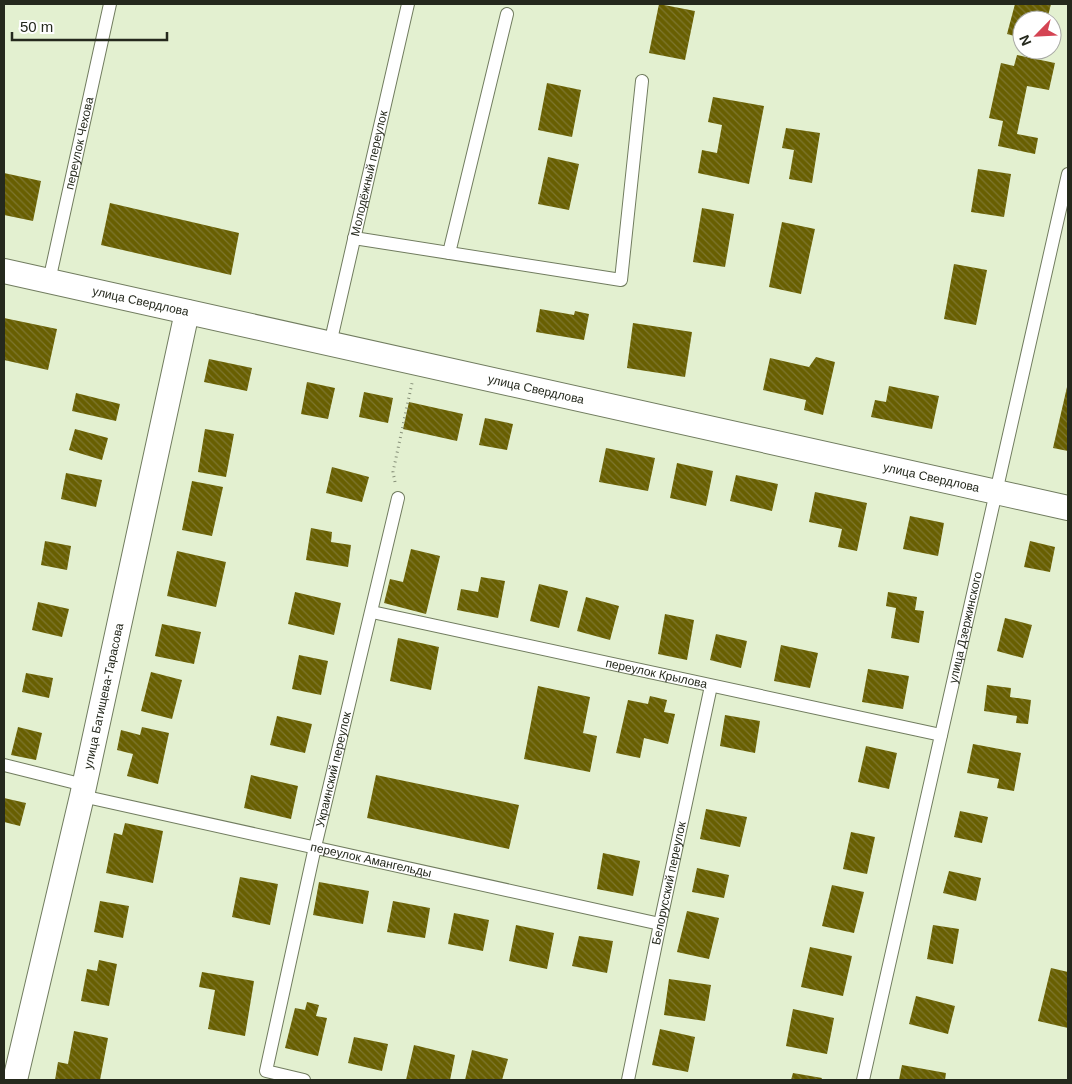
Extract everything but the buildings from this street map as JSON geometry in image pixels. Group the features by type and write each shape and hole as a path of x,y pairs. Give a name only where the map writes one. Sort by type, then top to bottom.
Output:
{"street":[{"name":"улица Свердлова","path":"4,271 1068,508"},
{"name":"улица Батищева-Тарасова","path":"15,1080 83,791 187,312"}],"lane":[{"name":"переулок Чехова","path":"49,282 110,4"},
{"name":"Молодёжный переулок","path":"330,344 408,4"},
{"path":"449,253 507,14"},
{"path":"354,238 622,280 642,81"},
{"name":"улица Дзержинского","path":"862,1080 1068,174"},
{"name":"Украинский переулок","path":"304,1080 266,1072 315,847 398,498"},
{"name":"переулок Крылова","path":"372,612 941,734"},
{"name":"Белорусский переулок","path":"628,1080 711,686"},
{"name":"переулок Амангельды","path":"4,765 83,791 315,847 660,924"}],"path":[{"path":"398,498 393,472 416,363"}]}
